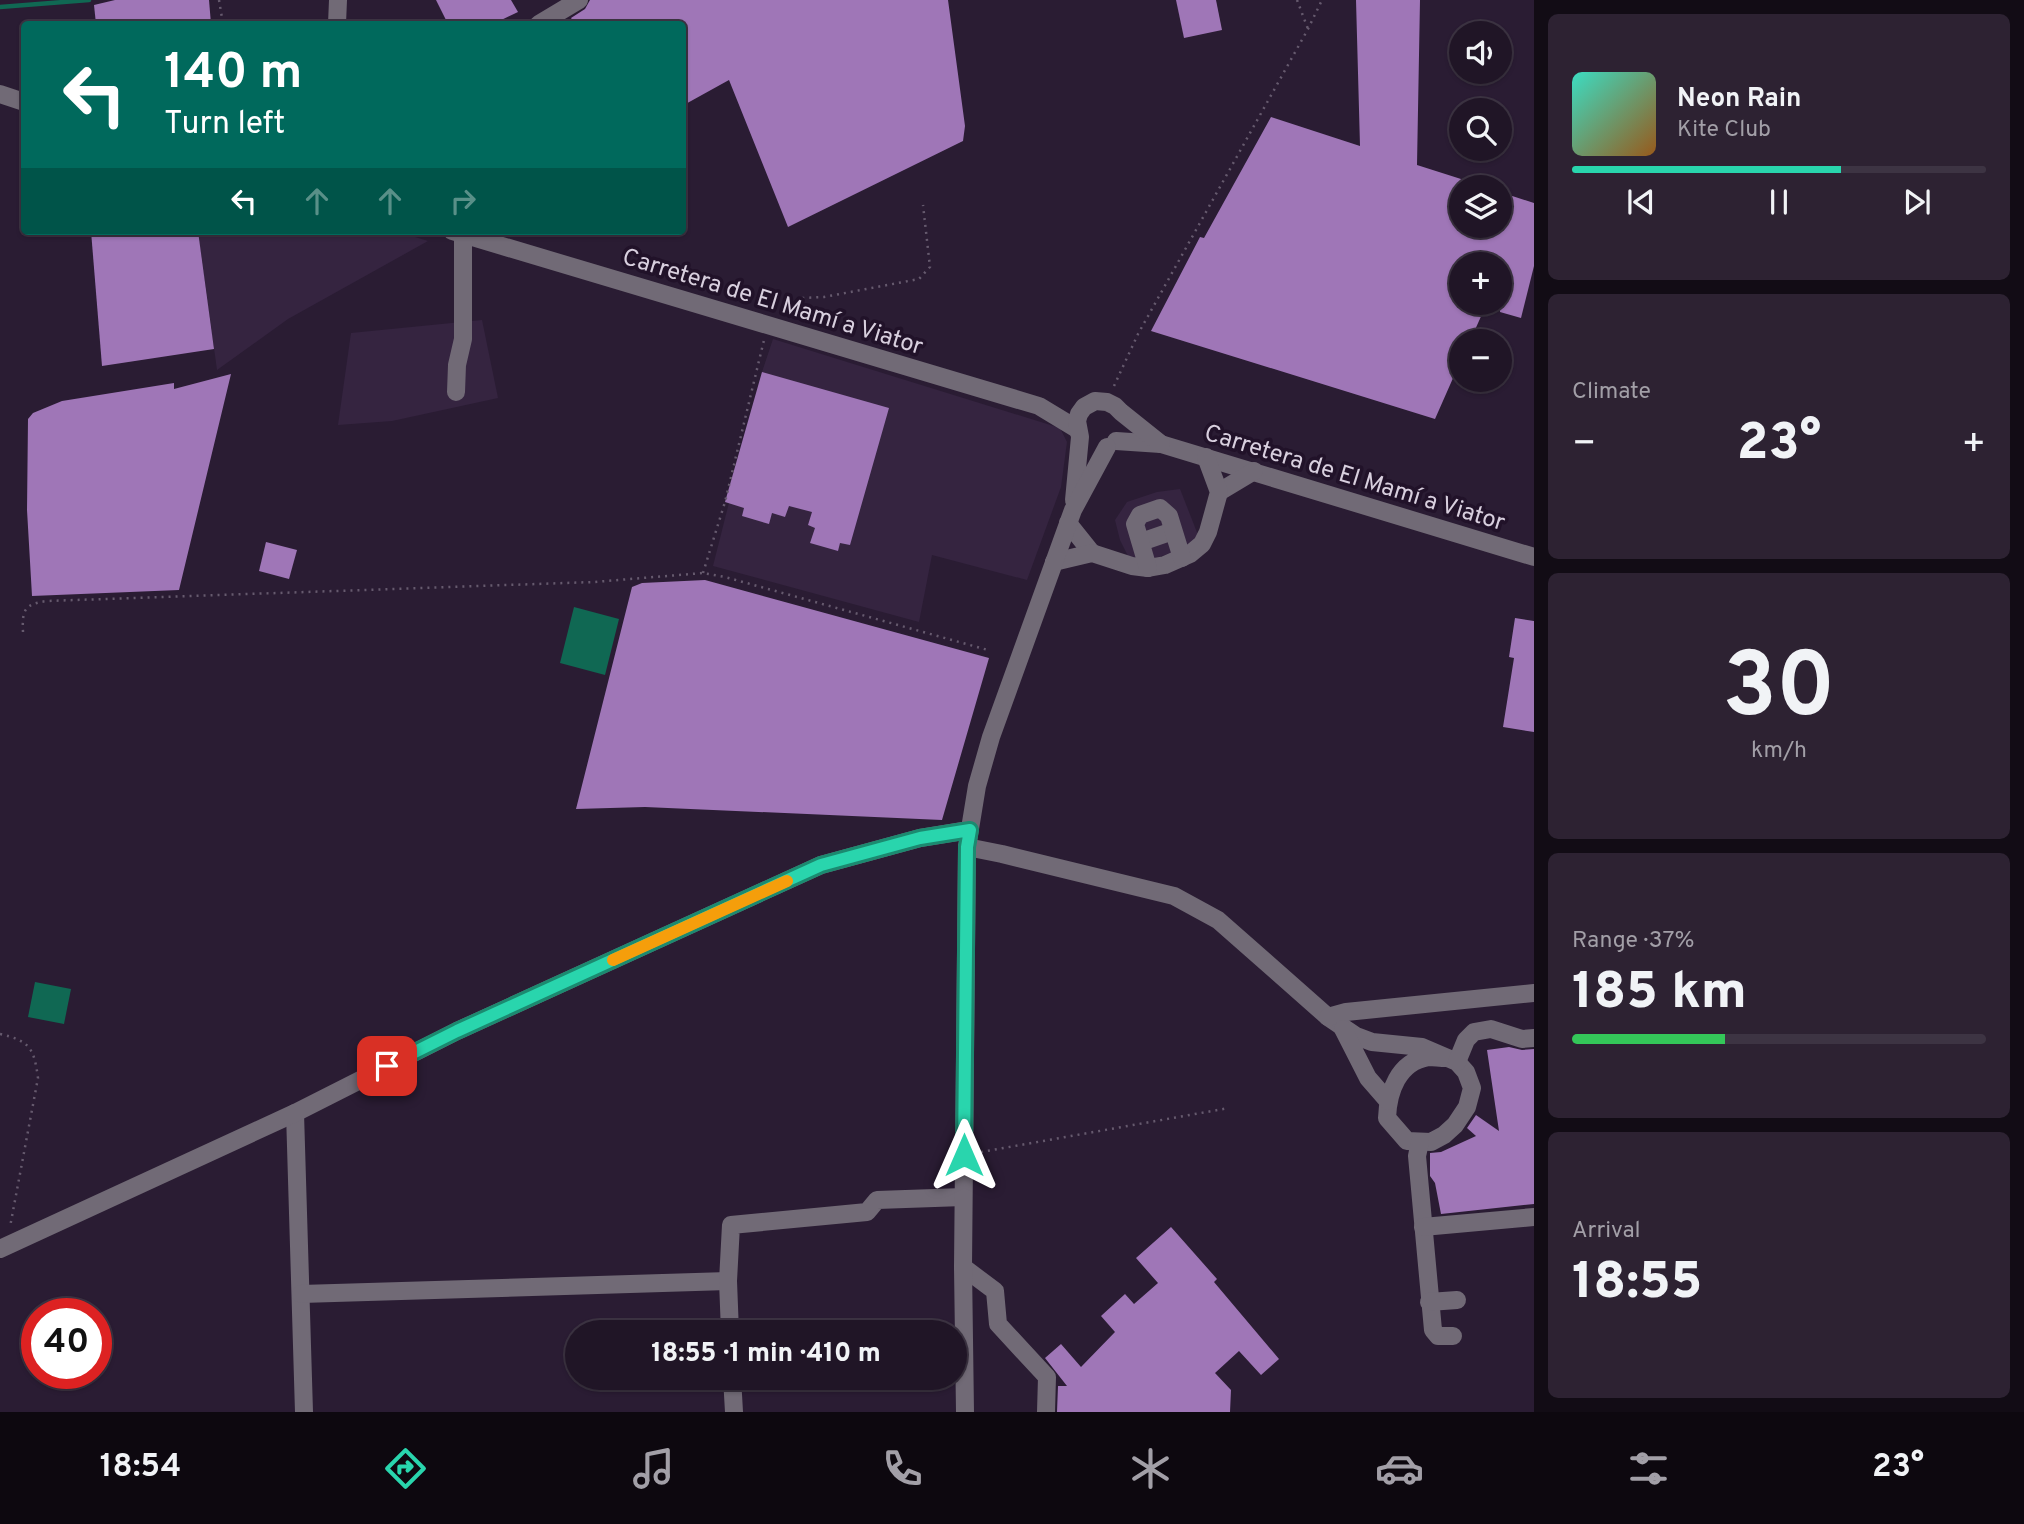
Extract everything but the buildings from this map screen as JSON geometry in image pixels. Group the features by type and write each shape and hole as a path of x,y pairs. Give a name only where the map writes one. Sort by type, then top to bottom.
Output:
{"street":[{"path":"337,21 338,0"},
{"path":"544,21 579,0"},
{"path":"0,94 21,101"},
{"path":"456,392 457,365 463,339 457,235"},
{"name":"Carretera de El Mamí a Viator","path":"464,235 1039,406"},
{"path":"1091,553 1070,516 1079,414 1084,407 1095,401 1114,407 1161,444"},
{"path":"1039,406 1084,407"},
{"path":"1039,406 1079,433 1086,443 1093,447 1112,444 1161,444"},
{"path":"965,1412 963,1197 968,839 977,786 991,737 1070,516 1124,428 1114,407"},
{"name":"Carretera de El Mamí a Viator","path":"1161,444 1534,556"},
{"path":"1054,562 1091,553 1132,566 1148,568 1165,565 1190,554 1202,544 1209,532 1219,492 1206,457"},
{"path":"1219,492 1254,471"},
{"path":"1148,568 1135,524 1140,515 1160,508 1169,516 1182,558"},
{"path":"1140,542 1173,531"},
{"path":"3,1247 295,1113 457,1031 821,865 920,838 968,839 1174,896 1218,920 1356,1036 1372,1042 1422,1048 1451,1060 1466,1072 1472,1088 1467,1107 1455,1125 1444,1135 1431,1142 1407,1141 1387,1118 1388,1101 1396,1078 1410,1065 1427,1057 1451,1060"},
{"path":"1334,1020 1346,1012 1534,993"},
{"path":"1334,1020 1368,1078 1388,1101"},
{"path":"1451,1060 1474,1032 1491,1029 1522,1039 1534,1038"},
{"path":"295,1113 304,1412"},
{"path":"1420,1142 1417,1156 1433,1330 1438,1336 1452,1336"},
{"path":"730,1320 728,1281 731,1225 867,1212 877,1200 963,1197"},
{"path":"1423,1227 1534,1217"},
{"path":"963,1267 995,1291 998,1324 1047,1377 1046,1412"},
{"path":"301,1294 728,1281"},
{"path":"1429,1302 1457,1300"},
{"path":"733,1390 734,1412"}],"path":[{"path":"219,0 222,21"},
{"path":"1297,0 1308,29"},
{"path":"1114,407 1139,334 1322,0"},
{"path":"786,330 790,308 802,298 824,297 919,279 930,267 923,205"},
{"path":"703,573 725,502 768,325"},
{"path":"23,632 22,616 25,608 33,603 47,601 594,582 703,573 988,650"},
{"path":"0,1034 18,1038 28,1046 35,1058 38,1078 3,1247"},
{"path":"964,1155 1229,1108"}],"shaded area":[{"path":"199,235 409,235 428,241 288,319 217,370"},
{"path":"482,320 498,398 392,421 338,425 351,333"},
{"path":"773,339 1060,428 1067,442 1061,487 1027,580 932,555 919,622 713,566 762,372"},
{"path":"1180,489 1198,535 1187,548 1149,560 1128,556 1115,520 1127,502 1157,492"},
{"path":"574,607 619,619 605,675 560,663"},
{"path":"35,982 71,989 64,1024 28,1017"}],"waterway":[{"path":"0,7 89,0"}],"slow traffic":[{"path":"613,960 787,881"}],"route":[{"path":"387,1066 457,1031 821,865 920,838 970,830 967,847 964,1155"}]}
